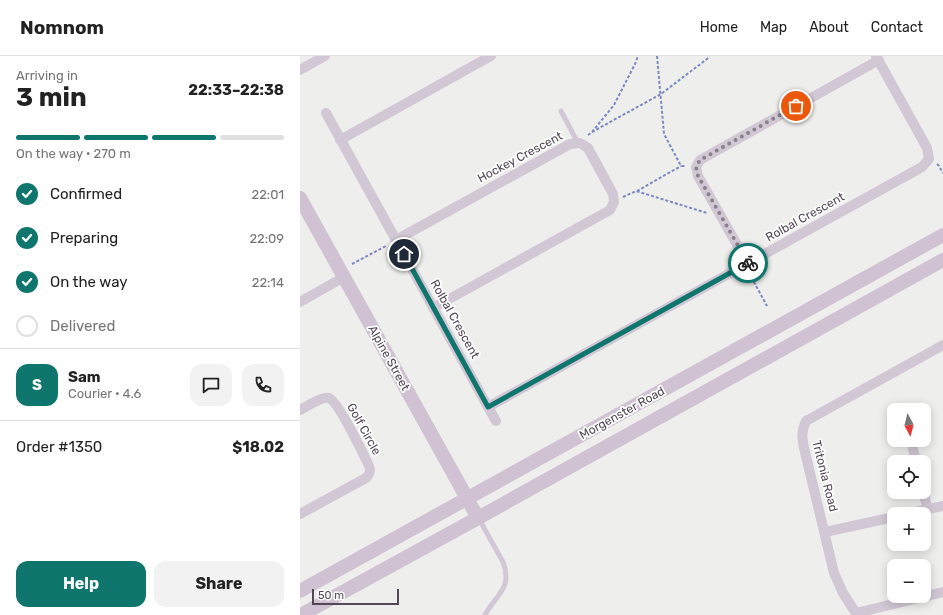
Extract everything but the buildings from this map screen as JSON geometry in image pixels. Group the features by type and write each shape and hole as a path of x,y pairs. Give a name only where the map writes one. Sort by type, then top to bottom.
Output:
{"main road":[{"name":"Alpine Street","path":"300,198 478,518"},
{"name":"Morgenster Road","path":"300,591 943,235"},
{"name":"Morgenster Road","path":"301,615 943,260"}],"street":[{"path":"300,70 325,56"},
{"path":"340,140 491,56"},
{"path":"748,267 698,176 696,167 700,160 878,58"},
{"name":"Rolbal Crescent","path":"488,407 748,267 922,167 928,159 927,148 878,58"},
{"name":"Rolbal Crescent","path":"326,113 394,242 434,308 496,421"},
{"name":"Hockey Crescent","path":"394,242 570,144 579,143 588,148 613,194 614,202"},
{"path":"434,308 610,210 614,202"},
{"path":"300,302 344,277"},
{"name":"Tritonia Road","path":"857,614 843,593 834,573 802,437 802,429 806,421 943,345"},
{"name":"Golf Circle","path":"300,410 325,398 329,398 333,401 341,413 370,469 366,478 300,514"},
{"path":"931,508 943,506"},
{"path":"825,532 887,519"},
{"path":"857,614 943,592"}],"lane":[{"path":"561,111 579,143"},
{"path":"478,518 506,569 506,583 503,591 489,606 485,615"}],"path":[{"path":"592,132 614,105 638,56"},
{"path":"657,56 664,134 681,166"},
{"path":"579,143 592,132 661,94 709,56"},
{"path":"934,162 939,166 943,173"},
{"path":"614,202 681,166 696,167"},
{"path":"636,191 711,214 718,212"},
{"path":"352,264 394,242"},
{"path":"748,267 767,306"}],"way so far":[{"path":"748,263 698,176 696,167 700,160 796,106"}],"route":[{"path":"404,254 488,407 748,263"}]}
